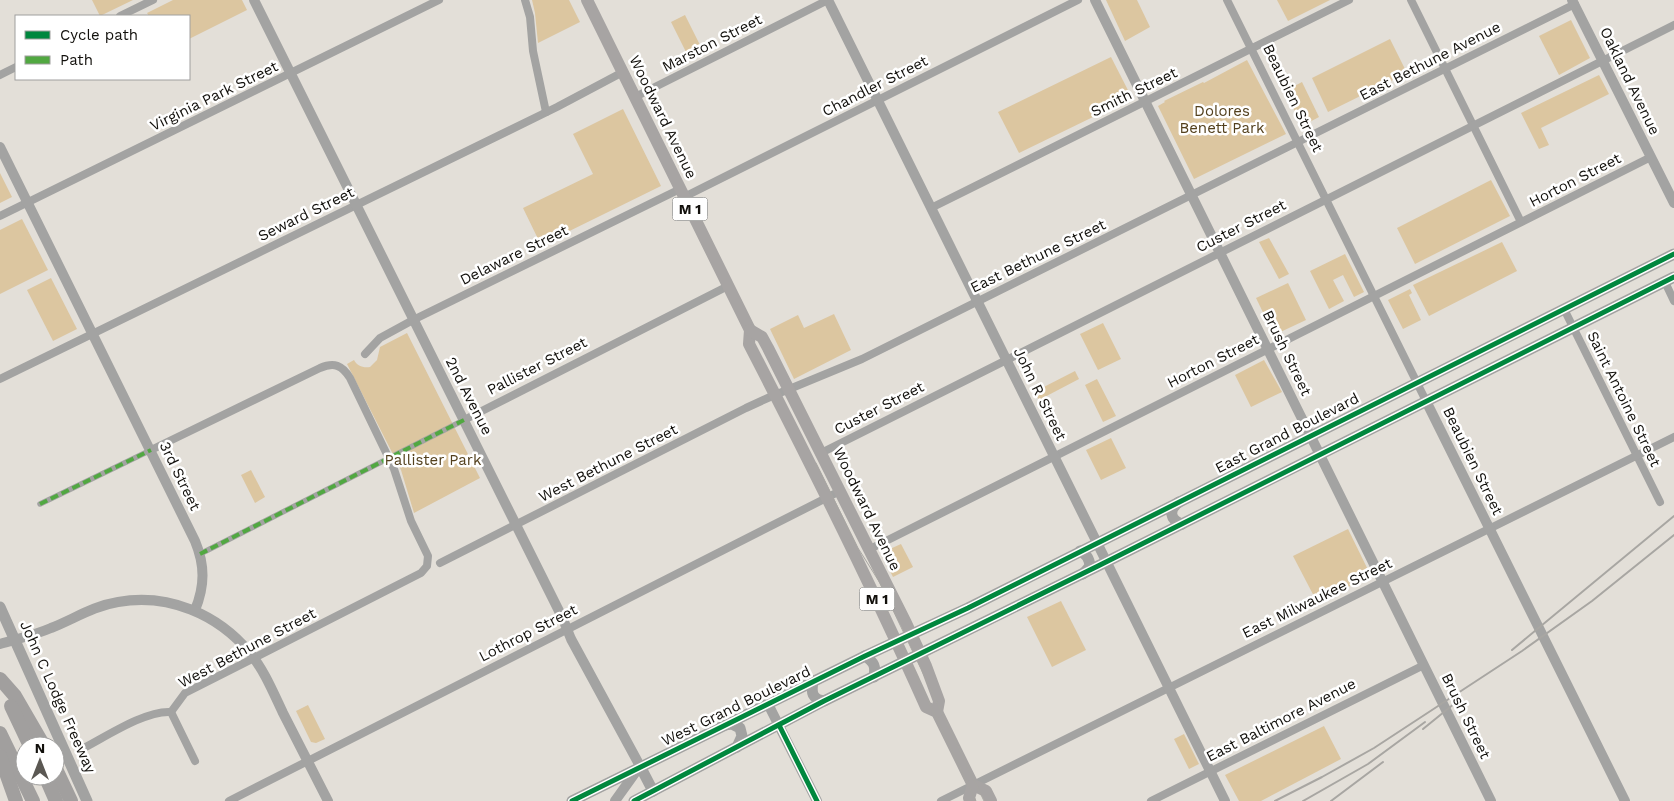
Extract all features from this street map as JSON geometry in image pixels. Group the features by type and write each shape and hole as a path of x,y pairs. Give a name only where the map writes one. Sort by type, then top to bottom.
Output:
{"highway":[{"path":"0,681 25,736"},
{"path":"0,681 15,696 38,736"},
{"path":"0,733 33,801"},
{"path":"0,756 16,801"},
{"path":"49,786 56,801"},
{"path":"64,786 71,801"}],"main road":[{"name":"Woodward Avenue","path":"591,1 635,97 750,330 749,344 897,640 926,707 937,712"},
{"name":"East Grand Boulevard","path":"911,634 932,626 1674,254"},
{"path":"634,801 824,701 1083,574 1669,279"},
{"name":"Woodward Avenue","path":"750,330 762,337 921,654 939,701 937,712 973,785 986,791 991,801"},
{"path":"1240,471 1248,479 1250,484 1248,490"},
{"path":"1180,501 1173,506 1171,511 1172,516 1177,522 1182,524"},
{"path":"1080,551 1089,559 1090,566 1083,574"},
{"name":"John C Lodge Freeway","path":"0,607 87,801"},
{"path":"932,626 929,638 940,645"},
{"name":"West Grand Boulevard","path":"572,801 593,796 640,766 911,634"},
{"path":"865,656 873,662 874,677"},
{"path":"813,681 814,697 824,701"},
{"path":"724,725 732,724 740,728 742,736 737,747"},
{"path":"640,766 653,791"},
{"path":"970,801 969,798 973,785"}],"street":[{"path":"122,15 153,0"},
{"name":"2nd Avenue","path":"254,0 571,638 640,766"},
{"name":"Virginia Park Street","path":"0,216 439,0"},
{"path":"524,0 530,17 533,51 546,112"},
{"name":"John R Street","path":"828,0 1225,801"},
{"name":"Marston Street","path":"635,97 828,0"},
{"name":"Chandler Street","path":"682,193 878,100 1078,0"},
{"name":"Brush Street","path":"1095,0 1491,801"},
{"name":"Beaubien Street","path":"1227,0 1626,801"},
{"name":"Smith Street","path":"931,208 1349,0"},
{"path":"1411,0 1521,222"},
{"name":"East Bethune Avenue","path":"1298,142 1574,2"},
{"name":"Oakland Avenue","path":"1574,2 1674,203"},
{"name":"Custer Street","path":"821,453 1674,25"},
{"path":"0,75 15,68"},
{"name":"Seward Street","path":"0,380 546,112 623,72"},
{"name":"East Bethune Street","path":"789,389 862,359 1298,142"},
{"name":"3rd Street","path":"0,147 151,450 200,554 203,578 195,610"},
{"name":"Horton Street","path":"868,550 1651,157"},
{"name":"Delaware Street","path":"365,354 380,338 413,320 682,193"},
{"path":"1669,279 1674,301"},
{"name":"Pallister Street","path":"200,554 728,286"},
{"name":"Saint Antoine Street","path":"1564,309 1660,502"},
{"path":"40,504 320,368 332,364 343,368 350,378 389,458"},
{"name":"West Bethune Street","path":"440,563 789,389"},
{"name":"East Milwaukee Street","path":"941,801 1674,438"},
{"name":"West Bethune Street","path":"171,712 185,693 421,573 427,566 428,556 411,521 399,481 389,458"},
{"name":"Lothrop Street","path":"229,801 840,491"},
{"path":"0,644 50,629 93,608 119,601 156,601 195,610 226,629 254,658 263,672 328,801"},
{"name":"East Baltimore Avenue","path":"1150,801 1424,664"},
{"path":"768,704 817,801"},
{"path":"80,750 149,714 163,711 171,712 195,761"},
{"path":"615,801 640,766"}],"green space":[{"path":"92,0 133,0 102,15 100,15"},
{"path":"173,0 242,0 247,10 190,38 190,15 148,15 147,13"},
{"path":"532,0 569,0 580,22 538,43"},
{"path":"1106,0 1137,0 1150,27 1125,41"},
{"path":"1277,0 1330,0 1288,21"},
{"path":"685,15 702,49 688,56 671,22"},
{"path":"1571,20 1590,58 1559,75 1539,36"},
{"path":"1390,39 1407,73 1328,112 1312,78"},
{"path":"1111,57 1132,98 1019,153 998,112"},
{"name":"Dolores Benett Park","path":"1247,60 1286,134 1194,179 1158,106 1164,101 1204,83"},
{"path":"1599,75 1609,94 1541,128 1549,145 1539,149 1521,113"},
{"path":"1302,82 1319,117 1302,126 1285,91"},
{"path":"623,109 661,186 541,245 523,208 593,174 573,134"},
{"path":"0,173 12,197 0,203"},
{"path":"1491,180 1510,216 1415,264 1397,228"},
{"path":"22,219 48,270 0,294 0,230"},
{"path":"1269,238 1289,274 1279,279 1259,242"},
{"path":"1502,242 1517,271 1429,316 1413,285"},
{"path":"1345,254 1364,292 1354,297 1343,275 1333,280 1344,301 1329,309 1310,271"},
{"path":"51,278 77,329 53,341 27,290"},
{"path":"1288,283 1306,320 1274,335 1256,298"},
{"path":"1410,289 1412,293 1409,295 1421,320 1403,329 1388,300"},
{"path":"834,314 851,350 794,379 770,329 798,315 804,328"},
{"path":"1103,323 1121,359 1098,370 1080,334"},
{"name":"Pallister Park","path":"407,333 480,478 414,513 401,470 347,364 354,360 360,366 370,367 377,360 380,347"},
{"path":"1264,360 1282,392 1251,407 1235,375"},
{"path":"1075,371 1079,379 1039,400 1034,392"},
{"path":"1097,379 1116,416 1103,422 1085,385"},
{"path":"1111,438 1126,468 1101,480 1086,450"},
{"path":"251,470 265,497 255,503 241,475"},
{"path":"1348,529 1371,576 1317,602 1293,556"},
{"path":"901,544 913,567 893,577 881,553"},
{"path":"1061,601 1086,650 1052,667 1027,617"},
{"path":"308,705 325,739 316,743 311,742 296,711"},
{"path":"1324,726 1341,759 1261,801 1239,801 1225,775"},
{"path":"1184,734 1199,764 1189,769 1174,739"}],"tram line":[{"path":"816,463 858,548 880,583 984,801"},
{"path":"883,606 976,801"}],"railway":[{"path":"1512,650 1674,516"},
{"path":"1275,801 1374,748 1522,651 1592,601 1674,535"},
{"path":"1423,729 1460,699"},
{"path":"1303,801 1368,764 1425,722"},
{"path":"1331,801 1383,762"}],"marked path":[{"path":"200,554 464,420"},
{"path":"40,504 151,450"}],"cycle path":[{"path":"572,801 865,656 968,608 1674,254"},
{"path":"634,801 824,701 1098,566 1674,277"},
{"path":"779,725 817,801"}]}
